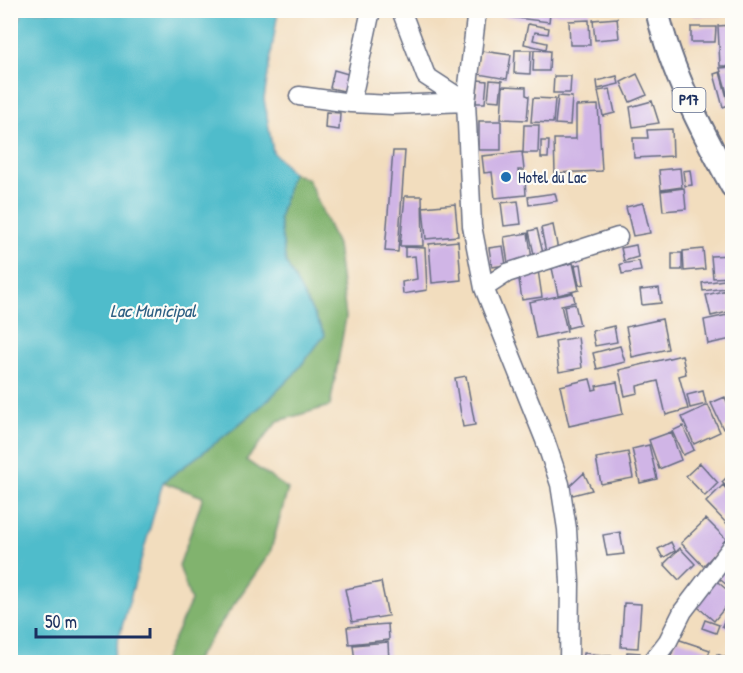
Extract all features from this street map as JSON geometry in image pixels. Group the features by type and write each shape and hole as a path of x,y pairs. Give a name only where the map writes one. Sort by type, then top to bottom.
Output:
{"main road":[{"name":"P17","path":"657,10 676,70 697,119 732,186"}],"street":[{"path":"351,103 371,10"},
{"path":"401,10 426,76 466,102"},
{"path":"477,10 466,102 472,226 484,288 545,440 560,484 567,529 570,582 569,663"},
{"path":"299,96 351,103 392,105 466,102"},
{"path":"484,288 507,273 618,237"},
{"path":"652,663 668,641 683,611 732,547"}],"green space":[{"path":"292,173 308,179 337,245 346,317 330,406 278,421 246,460 288,489 270,553 194,662 163,662 191,601 179,566 203,497 163,482 263,404 293,375 325,335 286,263 279,218"}],"water":[{"name":"Lac Municipal","path":"23,11 278,11 264,99 273,152 292,173 279,218 286,263 325,335 294,374 266,402 163,482 112,662 11,662 10,32 19,21"}],"building":[{"path":"493,10 590,10 590,14 550,14 549,22 492,15"},
{"path":"693,10 727,10 727,16 693,16"},
{"path":"617,18 619,38 595,40 593,20"},
{"path":"589,20 590,45 570,45 569,21"},
{"path":"528,24 549,28 548,34 535,32 533,40 547,43 546,49 524,44"},
{"path":"732,25 732,66 720,66 718,26"},
{"path":"691,27 716,27 715,42 691,42"},
{"path":"515,50 531,50 530,74 514,73"},
{"path":"534,50 550,51 549,71 533,71"},
{"path":"482,51 511,55 507,79 478,74"},
{"path":"732,67 732,96 728,97 720,68"},
{"path":"334,70 348,74 344,91 330,88"},
{"path":"720,72 729,105 723,107 714,74"},
{"path":"637,74 647,95 630,102 621,82"},
{"path":"554,76 571,76 570,93 553,93"},
{"path":"617,76 619,84 598,89 597,81"},
{"path":"478,80 487,81 485,103 476,103"},
{"path":"490,80 502,81 500,101 488,100"},
{"path":"503,86 526,87 526,95 529,96 527,120 501,119"},
{"path":"610,89 615,113 603,116 598,91"},
{"path":"558,96 572,97 570,125 555,124"},
{"path":"533,98 555,99 553,123 531,122"},
{"path":"652,101 659,123 633,127 630,107"},
{"path":"598,105 602,171 555,173 554,139 576,139 576,106"},
{"path":"326,112 340,113 339,130 325,128"},
{"path":"479,121 501,121 501,150 479,150"},
{"path":"524,125 539,125 538,153 523,153"},
{"path":"672,129 673,156 634,158 633,138 648,138 647,130"},
{"path":"541,141 549,141 548,158 541,158"},
{"path":"393,151 405,151 398,252 385,251"},
{"name":"Hotel du Lac","path":"522,152 524,170 518,170 519,181 525,180 526,195 495,198 492,172 484,173 482,156"},
{"path":"680,168 682,187 661,190 659,170"},
{"path":"690,170 692,185 685,186 683,171"},
{"path":"684,188 686,209 663,211 661,191"},
{"path":"555,193 557,201 529,205 528,197"},
{"path":"405,196 422,196 423,246 400,246"},
{"path":"518,201 521,224 504,226 501,203"},
{"path":"643,203 650,233 633,236 626,207"},
{"path":"455,204 458,236 426,239 423,207"},
{"path":"553,225 559,255 547,257 541,228"},
{"path":"537,229 544,257 535,259 529,231"},
{"path":"528,233 532,259 508,263 504,237"},
{"path":"458,241 461,280 432,283 429,244"},
{"path":"636,245 638,257 624,261 621,248"},
{"path":"503,246 506,265 492,267 489,248"},
{"path":"405,247 425,248 427,290 403,294 402,282 417,279 415,256 405,257"},
{"path":"703,249 705,269 684,271 683,251"},
{"path":"672,253 682,253 682,270 672,270"},
{"path":"732,255 732,277 713,278 711,256"},
{"path":"639,261 641,271 622,274 620,264"},
{"path":"573,263 579,290 558,295 552,268"},
{"path":"581,264 584,284 579,285 575,265"},
{"path":"538,270 542,297 522,300 518,273"},
{"path":"732,279 732,287 703,291 702,283"},
{"path":"659,288 661,303 642,305 640,290"},
{"path":"727,290 732,311 711,316 706,295"},
{"path":"573,293 575,302 561,305 567,331 536,338 529,302"},
{"path":"575,304 580,325 568,328 564,306"},
{"path":"732,314 732,339 708,344 704,320"},
{"path":"662,319 668,349 632,357 626,327"},
{"path":"614,326 617,342 595,346 592,331"},
{"path":"578,337 582,368 559,372 555,341"},
{"path":"620,346 625,362 597,369 593,353"},
{"path":"682,355 686,374 679,376 688,409 666,415 658,381 637,386 638,393 625,396 619,370"},
{"path":"466,376 475,425 463,427 455,378"},
{"path":"590,379 593,390 597,389 596,386 617,382 623,414 569,426 560,386"},
{"path":"703,391 706,404 690,408 687,395"},
{"path":"725,397 732,414 732,424 723,429 711,403"},
{"path":"708,405 720,432 694,444 682,417"},
{"path":"683,426 694,450 683,455 672,431"},
{"path":"671,432 681,460 659,469 649,440"},
{"path":"649,445 657,479 640,483 632,449"},
{"path":"628,452 633,478 601,484 596,458"},
{"path":"700,463 718,483 705,496 686,476"},
{"path":"732,472 732,493 722,482"},
{"path":"584,473 592,490 573,495 568,488"},
{"path":"723,485 732,496 731,528 706,502"},
{"path":"706,519 728,541 703,566 681,543"},
{"path":"620,532 624,554 607,556 603,535"},
{"path":"671,542 675,551 663,558 658,549"},
{"path":"680,548 695,564 679,580 664,564"},
{"path":"732,549 732,581 728,586 710,571"},
{"path":"713,578 732,594 732,599 714,621 692,602"},
{"path":"381,582 388,616 352,622 345,589"},
{"path":"732,602 732,631 722,626"},
{"path":"624,603 641,604 638,648 621,647"},
{"path":"705,620 719,625 716,633 702,628"},
{"path":"388,624 389,640 349,644 347,627"},
{"path":"677,639 710,650 706,662 669,662"},
{"path":"388,642 389,662 355,662 353,645"},
{"path":"627,652 640,653 639,662 625,662"},
{"path":"584,653 624,657 623,662 583,662"},
{"path":"717,654 732,660 732,662 713,662"}],"place":[{"name":"Hotel du Lac","path":"506,177"}]}
